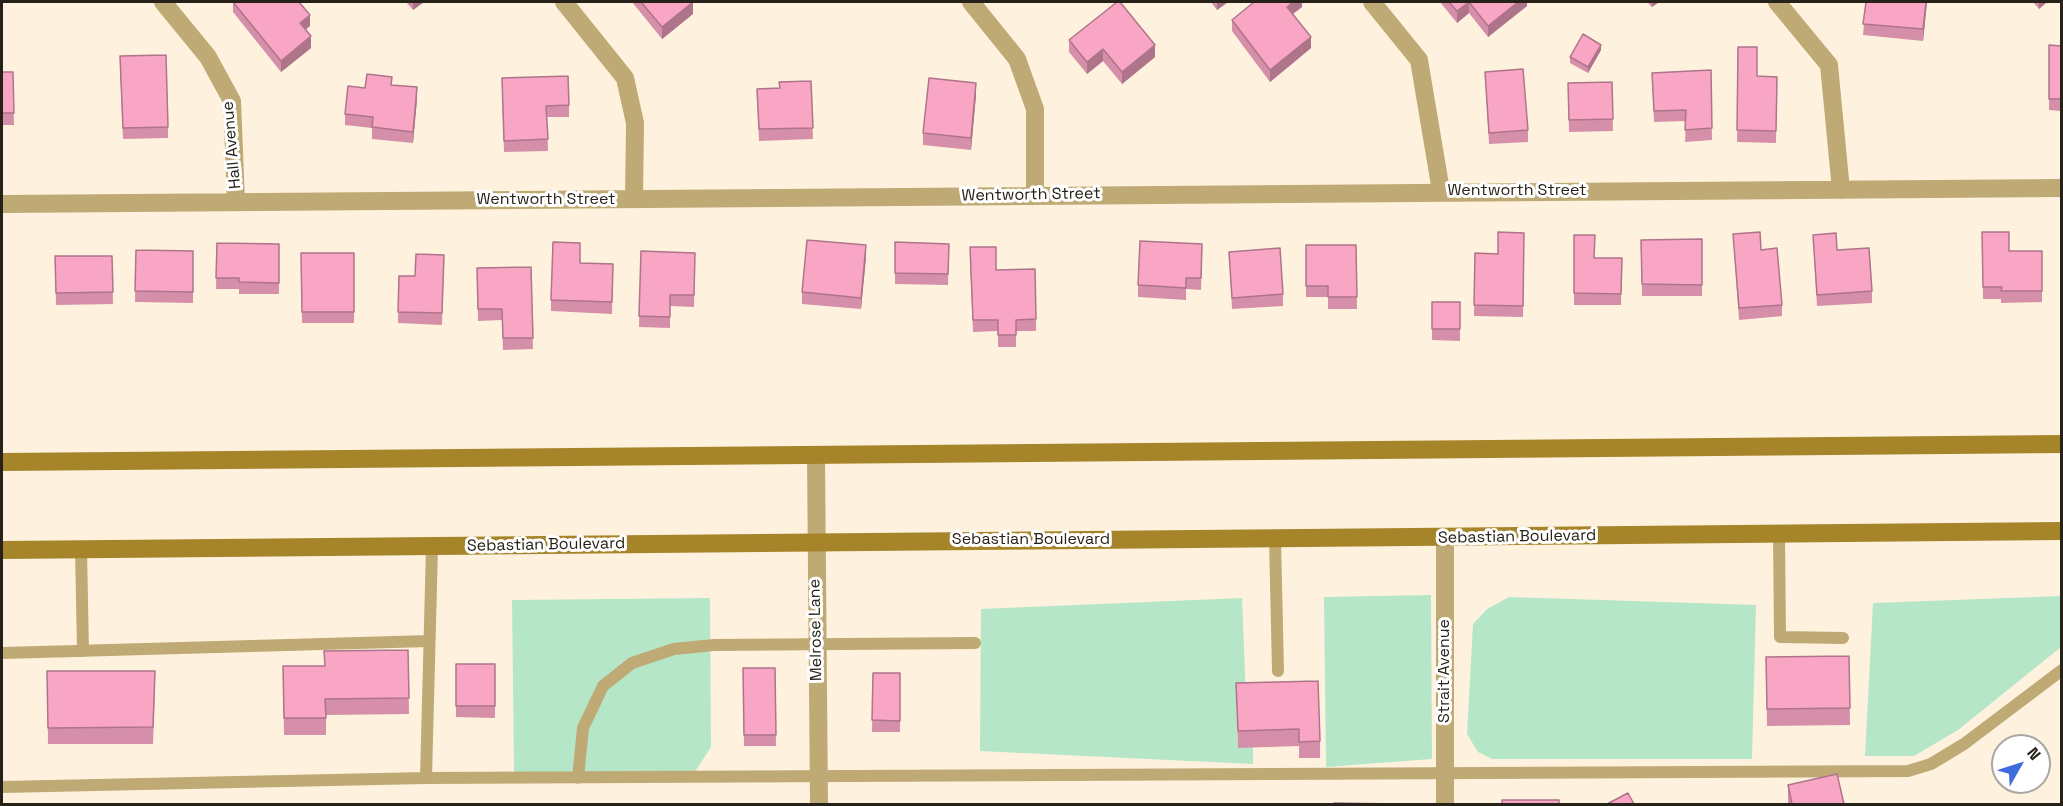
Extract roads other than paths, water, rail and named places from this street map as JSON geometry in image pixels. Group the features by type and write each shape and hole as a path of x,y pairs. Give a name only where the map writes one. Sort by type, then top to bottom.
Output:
{"main road":[{"path":"2,462 2061,444"},
{"name":"Sebastian Boulevard","path":"2,549 2061,531"}],"street":[{"name":"Hall Avenue","path":"163,2 208,57 232,101 237,202"},
{"path":"564,2 625,78 635,123 634,199"},
{"path":"971,2 1017,59 1035,109 1035,195"},
{"path":"1372,2 1419,60 1440,191"},
{"path":"1777,2 1829,65 1841,190"},
{"name":"Wentworth Street","path":"2,204 1440,191 2061,188"},
{"name":"Melrose Lane","path":"816,456 819,804"},
{"name":"Strait Avenue","path":"1445,538 1445,804"}],"lane":[{"path":"1779,534 1780,637 1843,638"},
{"path":"1275,539 1278,671"},
{"path":"426,778 432,547"},
{"path":"81,549 83,651"},
{"path":"4,653 429,641"},
{"path":"578,778 583,728 603,686 632,663 674,649 714,645 975,643"},
{"path":"2,787 426,778 1445,775 1908,771 1931,764 1964,744 2061,670"}]}
